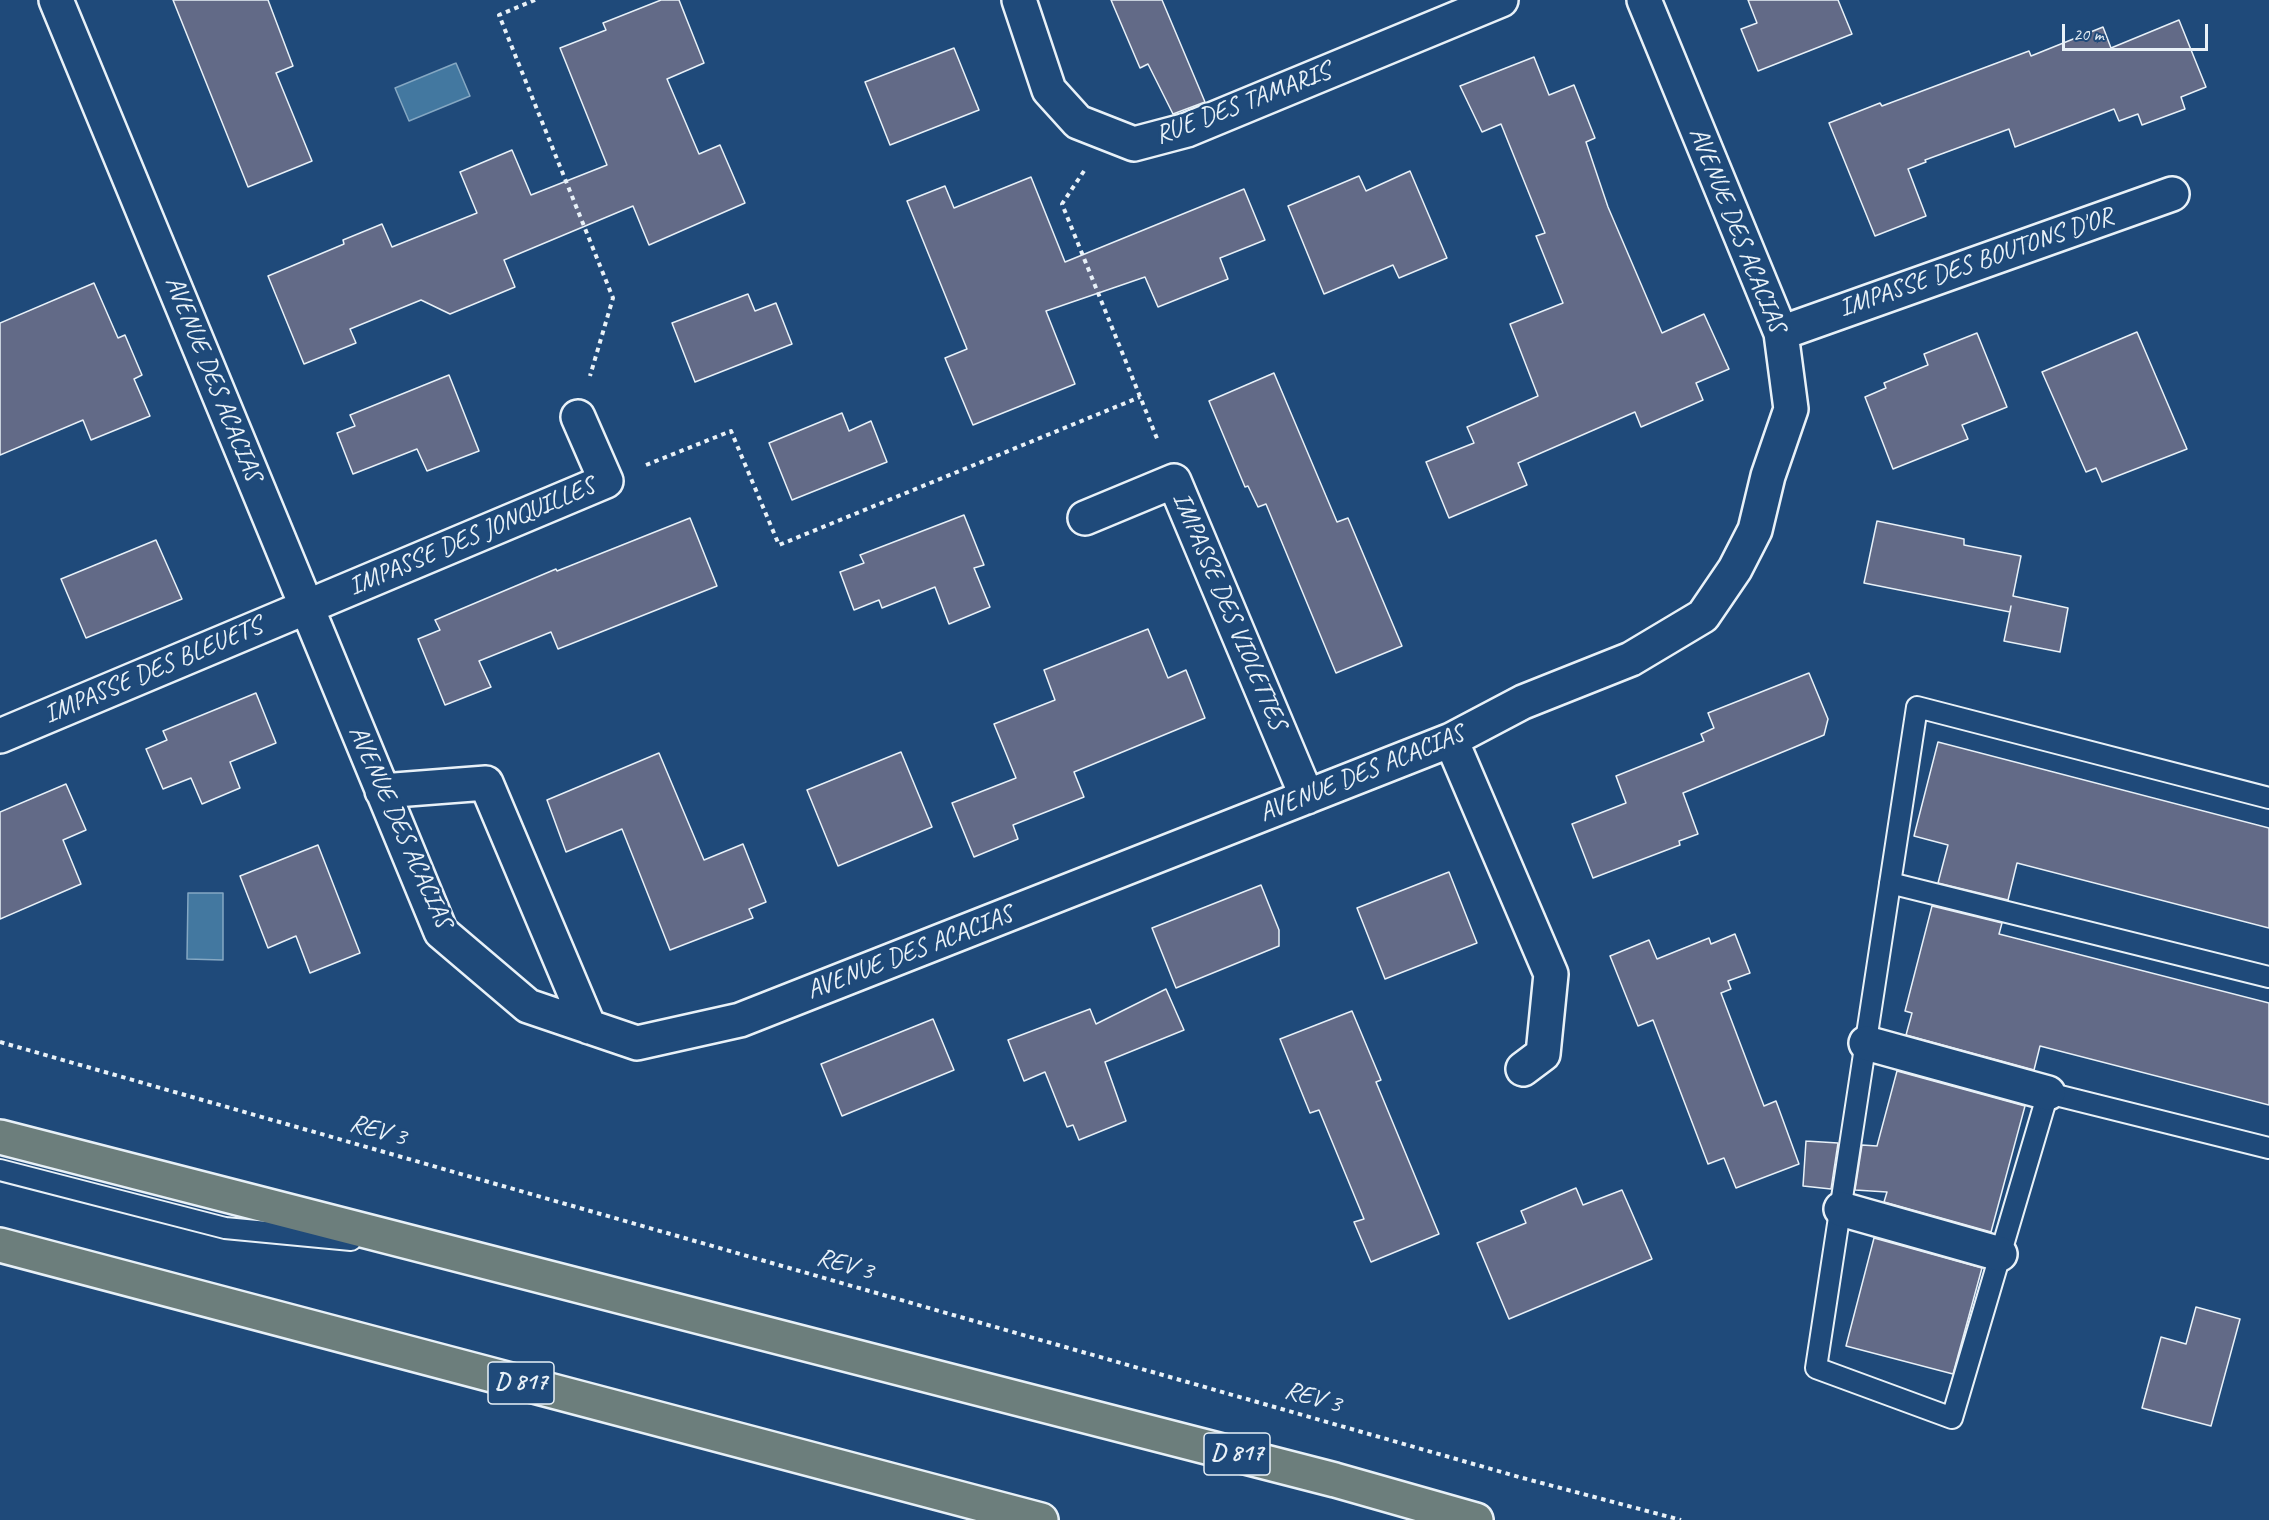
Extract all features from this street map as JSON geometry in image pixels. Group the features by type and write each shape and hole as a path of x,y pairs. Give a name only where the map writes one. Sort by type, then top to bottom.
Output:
{"main road":[{"name":"D 817","path":"0,1137 1323,1477 1476,1520"},
{"name":"D 817","path":"0,1245 1041,1520"}],"street":[{"name":"AVENUE DES ACACIAS","path":"57,0 441,932 528,1006 637,1043 740,1020 1451,740 1523,702 1631,659 1703,616 1735,569 1755,530 1768,476 1791,409 1781,333 1644,0"},
{"name":"RUE DES TAMARIS","path":"1019,0 1048,90 1078,122 1134,144 1187,130 1501,0"},
{"name":"IMPASSE DES BOUTONS D'OR","path":"1781,333 2172,194"},
{"name":"IMPASSE DES JONQUILLES","path":"306,606 606,481 578,417"},
{"name":"IMPASSE DES VIOLETTES","path":"1084,518 1174,481 1307,797"},
{"name":"IMPASSE DES BLEUETS","path":"0,736 306,606"},
{"path":"1451,740 1551,974 1542,1053 1523,1069"},
{"path":"382,791 486,783 589,1027"},
{"path":"1866,1043 2048,1093"},
{"path":"1841,1209 2000,1254"}],"lane":[{"path":"2269,798 1917,707 1816,1368 1952,1418 2048,1093 2269,1148"},
{"path":"1890,883 2269,977"},
{"path":"0,1170 225,1228 431,1248"}],"path":[{"path":"535,0 499,15 613,298 578,417"},
{"path":"1084,170 1062,204 1174,481"},
{"path":"606,481 731,430 779,545 1140,397"},
{"name":"REV 3","path":"0,1042 1496,1470 1682,1520"}],"water":[{"path":"456,63 470,96 409,121 395,88"},
{"path":"188,893 223,893 223,960 187,959"}],"building":[{"path":"173,0 268,0 293,66 276,73 312,161 248,187"},
{"path":"661,0 679,0 704,63 667,79 699,154 720,145 745,203 649,245 633,206 504,260 515,287 450,314 421,300 350,329 356,343 304,364 268,276 344,244 343,240 382,224 392,247 477,213 460,172 512,150 531,195 607,165 560,48 606,30 603,23"},
{"path":"1111,0 1162,0 1205,102 1173,114 1148,64 1140,68"},
{"path":"1748,0 1838,0 1852,34 1758,71 1741,29 1757,23"},
{"path":"2179,20 2206,87 2181,97 2185,109 2142,125 2138,114 2119,121 2114,109 2015,147 2009,129 1925,160 1926,162 1908,169 1926,216 1875,236 1829,123 1880,103 1882,106 2029,51 2031,56 2103,27 2111,48"},
{"path":"954,48 979,110 890,145 865,82"},
{"path":"1534,57 1549,95 1574,85 1595,138 1586,142 1608,207 1662,333 1704,314 1729,369 1696,383 1703,400 1641,427 1635,412 1518,463 1527,485 1449,518 1426,462 1474,443 1467,427 1538,396 1510,324 1563,303 1536,236 1545,233 1501,124 1482,132 1460,86"},
{"path":"1410,171 1447,258 1399,278 1393,265 1324,294 1288,206 1359,176 1366,191"},
{"path":"1031,177 1065,262 1244,189 1265,240 1220,258 1228,279 1158,307 1145,277 1046,311 1075,384 973,425 945,358 967,349 907,201 945,186 954,208"},
{"path":"94,283 118,338 125,335 142,375 134,379 150,416 91,440 83,420 0,455 0,323"},
{"path":"748,294 755,311 776,303 792,344 695,382 672,323"},
{"path":"2137,332 2187,449 2102,482 2096,468 2086,472 2042,372"},
{"path":"1977,333 2007,407 1962,425 1968,439 1893,469 1865,397 1886,388 1884,383 1928,365 1924,354"},
{"path":"1274,373 1337,522 1348,518 1402,646 1336,673 1266,504 1258,507 1248,486 1245,487 1209,401"},
{"path":"449,375 479,451 427,471 417,449 353,474 337,433 355,426 350,415"},
{"path":"842,413 849,431 871,421 887,462 792,500 769,443"},
{"path":"964,515 984,565 974,568 990,607 949,624 935,587 882,608 879,600 854,610 840,572 864,563 860,555"},
{"path":"690,518 717,586 558,649 551,632 479,661 491,687 445,705 418,639 440,630 435,620 556,569 557,571"},
{"path":"1877,521 1964,539 1964,545 2021,556 2013,596 2068,608 2060,652 2004,641 2010,612 1864,583"},
{"path":"156,540 182,599 86,638 61,579"},
{"path":"1148,629 1168,678 1186,670 1205,718 1074,772 1084,797 1013,825 1018,839 974,857 952,803 1016,778 994,724 1055,700 1044,670"},
{"path":"1809,673 1828,719 1824,735 1683,793 1698,834 1679,841 1680,845 1593,878 1572,824 1626,803 1616,776 1704,741 1701,734 1714,728 1708,713"},
{"path":"256,693 276,743 230,762 240,788 202,804 191,778 163,789 146,749 167,740 163,731"},
{"path":"1938,742 2269,828 2269,928 2017,863 2008,900 1938,883 1948,845 1914,836"},
{"path":"901,752 932,827 838,866 807,790"},
{"path":"659,753 704,860 743,844 766,902 749,909 753,918 670,950 622,829 566,852 547,800"},
{"path":"66,784 86,830 63,840 81,884 0,919 0,812"},
{"path":"318,845 360,953 310,973 296,936 268,948 240,876"},
{"path":"1449,872 1477,943 1385,979 1357,908"},
{"path":"1261,885 1279,930 1279,946 1176,988 1152,928"},
{"path":"1932,906 2002,923 1999,934 2269,1003 2269,1105 2040,1046 2034,1070 1906,1035 1912,1013 1905,1011"},
{"path":"1735,934 1750,973 1728,981 1731,989 1721,993 1764,1106 1776,1101 1799,1164 1736,1188 1724,1158 1708,1164 1653,1020 1638,1026 1610,956 1649,940 1657,959 1709,938 1711,944"},
{"path":"1166,989 1184,1030 1105,1062 1126,1121 1079,1140 1073,1125 1067,1127 1045,1072 1024,1081 1008,1040 1090,1009 1096,1024"},
{"path":"1352,1011 1381,1080 1376,1082 1439,1234 1371,1262 1354,1222 1364,1219 1319,1110 1310,1113 1280,1039"},
{"path":"933,1019 954,1070 842,1116 821,1064"},
{"path":"1897,1071 2025,1106 1991,1232 1884,1202 1887,1192 1855,1190 1862,1145 1877,1146"},
{"path":"1806,1141 1838,1143 1831,1189 1803,1186"},
{"path":"1576,1188 1583,1205 1622,1190 1652,1259 1509,1319 1477,1243 1526,1223 1521,1211"},
{"path":"1874,1238 1982,1268 1953,1374 1846,1346"},
{"path":"2196,1307 2240,1319 2211,1426 2142,1408 2161,1337 2186,1344"}]}
